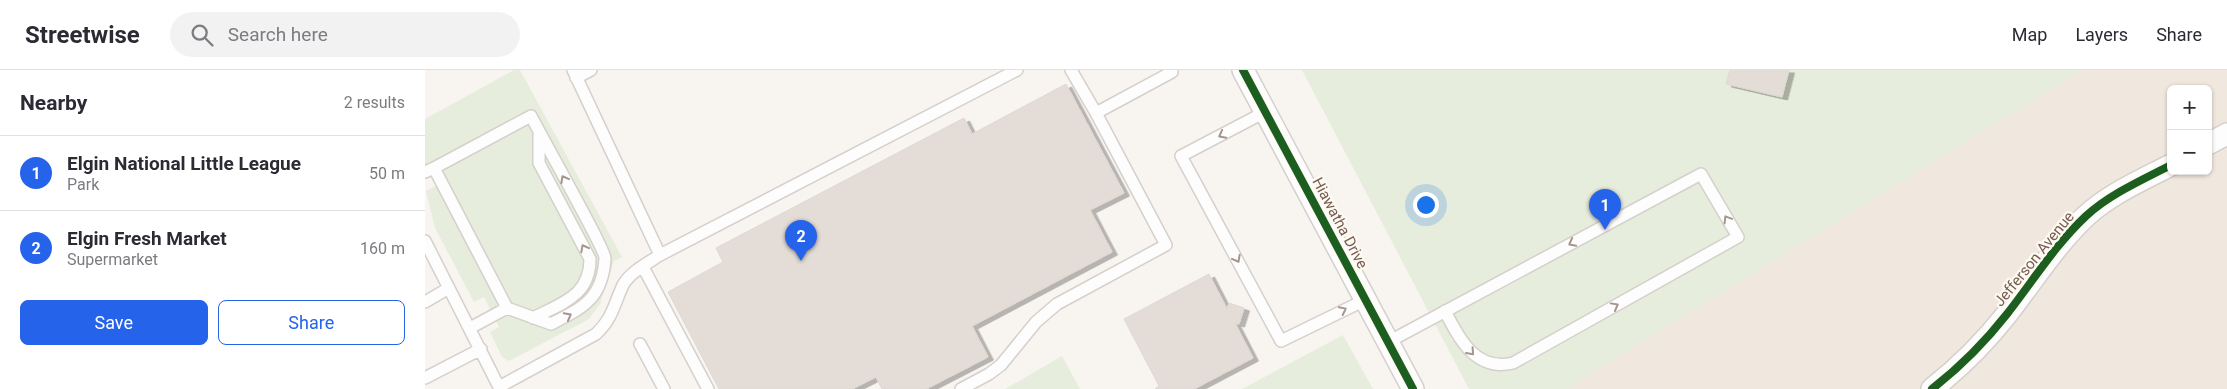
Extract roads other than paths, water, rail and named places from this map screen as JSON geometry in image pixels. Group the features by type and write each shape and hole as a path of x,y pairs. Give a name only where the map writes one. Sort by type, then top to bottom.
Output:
{"street":[{"name":"Hiawatha Drive","path":"1243,70 1413,389"},
{"path":"2212,142 2227,134"},
{"name":"Jefferson Avenue","path":"1932,389 1966,360 1987,338 2057,248 2083,219 2104,202 2167,167"}],"lane":[{"path":"591,70 574,74 660,255"},
{"path":"425,241 499,388 596,334 613,312 626,281 643,266 660,255 1017,70"},
{"path":"961,389 989,374 1001,365 1036,322 1057,304 1166,245 1071,70"},
{"path":"1096,113 1172,72"},
{"path":"1265,112 1181,156 1281,341 1365,300"},
{"path":"531,116 605,256 599,287 585,307 551,324 507,308 430,170 531,116"},
{"path":"1388,342 1445,311 1701,174 1738,237 1521,358 1503,365 1477,359 1462,342 1445,311"},
{"path":"643,266 708,389"},
{"path":"425,302 449,288"},
{"path":"470,328 507,308"},
{"path":"641,344 664,389"},
{"path":"425,378 481,349"}],"place":[{"name":"Elgin National Little League","path":"1605,230"},
{"name":"Elgin Fresh Market","path":"801,261"}]}
